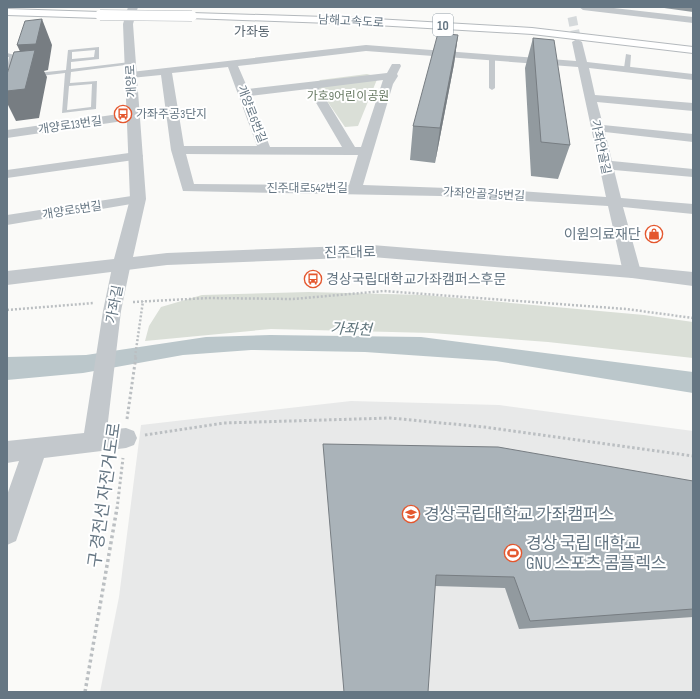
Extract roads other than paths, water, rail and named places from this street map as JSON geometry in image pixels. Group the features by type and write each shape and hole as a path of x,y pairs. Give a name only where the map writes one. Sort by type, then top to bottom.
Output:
{"highway":[{"name":"남해고속도로","path":"7,12 358,21 532,31 693,50"}],"street":[{"name":"개양로","path":"122,263 138,199 132,116 128,24 133,7"},
{"path":"583,7 693,20"},
{"name":"가좌안골길","path":"577,42 598,128 613,200 632,272"},
{"path":"130,70 166,71 354,48 402,49 492,56 627,68 693,77"},
{"name":"진주대로542번길","path":"178,150 188,188 355,188 365,151 387,84 393,76 402,49"},
{"name":"개양로6번길","path":"178,150 265,150 232,63"},
{"path":"166,71 178,150"},
{"path":"244,93 311,84 393,76"},
{"path":"311,84 351,151"},
{"path":"591,98 693,107"},
{"name":"개양로13번길","path":"7,134 132,116"},
{"path":"598,128 693,138"},
{"path":"265,150 365,151"},
{"path":"7,174 136,156"},
{"path":"605,164 693,174"},
{"name":"가좌안골길5번길","path":"355,188 613,200 693,209"},
{"name":"개양로5번길","path":"7,220 138,199"},
{"name":"진주대로","path":"7,278 122,263 167,259 372,251 632,272 693,279"},
{"name":"가좌길","path":"94,442 112,311 122,263"},
{"path":"7,452 35,450 94,442 126,429"},
{"path":"7,532 35,450"}],"lane":[{"path":"67,85 95,82 94,108 64,112 70,51 97,48 97,58 70,62"},
{"path":"7,55 12,55 7,68"},
{"path":"627,68 628,55"},
{"path":"492,56 492,88"},
{"path":"7,78 68,71 130,70"}],"tunnel":[{"path":"572,17 577,42"}],"place":[{"name":"가좌주공3단지","path":"123,114"},
{"name":"이원의료재단","path":"654,234"},
{"name":"경상국립대학교가좌캠퍼스후문","path":"313,279"},
{"name":"경상국립대학교 가좌캠퍼스","path":"411,514"},
{"name":"경상 국립 대학교 GNU 스포츠 콤플렉스","path":"513,553"}],"district":[{"name":"가좌동","path":"252,31"}],"park label":[{"name":"가호9어린이공원","path":"348,96"}],"water label":[{"name":"가좌천","path":"351,329"}]}
